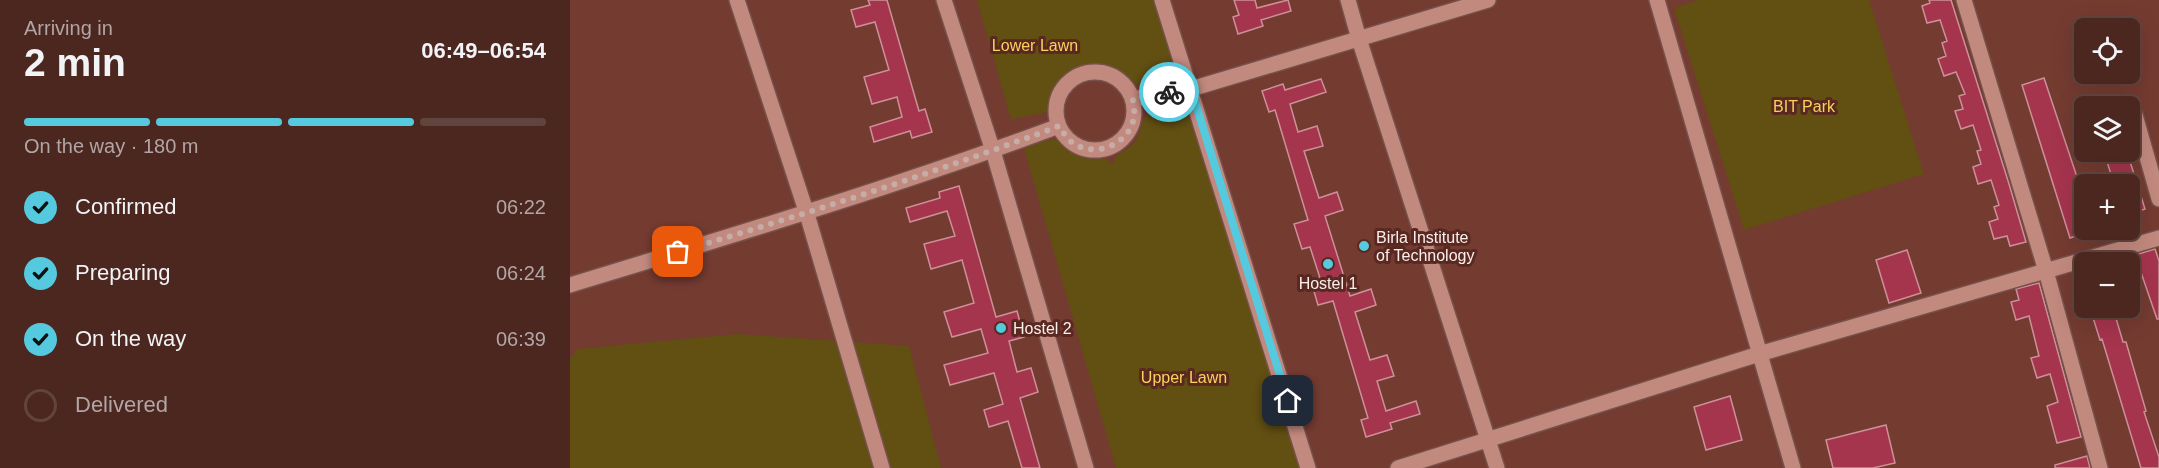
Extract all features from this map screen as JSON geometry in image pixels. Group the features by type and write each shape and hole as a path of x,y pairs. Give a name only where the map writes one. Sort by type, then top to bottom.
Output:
{"street":[{"path":"737,0 807,214 882,468"},
{"path":"944,0 993,151 1086,468"},
{"path":"1162,0 1308,468"},
{"path":"1348,0 1497,468"},
{"path":"1133,99 1191,89 1488,0"},
{"path":"1657,0 1793,468"},
{"path":"1964,0 2046,271 2100,468"},
{"path":"1098,72 1113,76 1125,85 1133,99 1135,114 1131,128 1121,140 1108,148 1093,150 1078,146 1066,137 1059,126 1056,108 1060,93 1069,81 1083,74 1098,72"},
{"path":"570,285 807,214 993,151 1059,126"},
{"path":"2140,132 2159,199"},
{"path":"1398,468 1759,354 2159,238"}],"shaded area":[{"name":"Birla Institute of Technology","path":"570,0 2159,0 2159,468 570,468"}],"green space":[{"name":"Lower Lawn","path":"977,0 1162,0 1181,64 1137,85 1126,75 1107,66 1093,65 1078,69 1061,82 1048,112 1011,119"},
{"name":"BIT Park","path":"1699,0 1869,0 1924,174 1744,230 1674,8"},
{"name":"Upper Lawn","path":"1177,100 1189,103 1307,468 1116,468 1024,148 1032,143 1055,139 1078,154 1106,159 1110,164 1137,139 1144,118 1154,107"},
{"path":"738,334 909,346 941,468 570,468 570,360 577,349"}],"building":[{"path":"868,0 887,0 919,111 925,109 932,132 912,138 910,131 874,142 870,127 902,117 897,97 872,104 864,77 889,70 875,22 856,27 851,10 870,5"},
{"path":"1234,0 1255,0 1257,8 1288,0 1291,11 1261,20 1263,26 1238,34 1233,17 1239,15"},
{"path":"1929,0 1951,0 2026,242 2010,246 2007,236 1994,239 1989,222 1998,219 1994,207 1999,205 1991,180 1978,184 1973,167 1981,164 1977,151 1981,150 1973,125 1961,129 1955,111 1963,109 1959,96 1965,94 1956,72 1944,76 1938,59 1946,56 1942,43 1947,41 1940,20 1927,23 1922,6 1930,3"},
{"path":"2044,78 2076,174 2074,174 2074,237 2070,238 2022,85"},
{"name":"Hostel 1","path":"1321,79 1326,92 1290,104 1298,132 1317,126 1323,146 1304,151 1319,198 1337,192 1343,210 1325,216 1350,296 1371,289 1376,305 1355,312 1370,360 1387,355 1394,376 1377,381 1386,411 1416,401 1420,414 1390,423 1392,429 1366,437 1361,420 1368,418 1333,301 1318,305 1311,281 1320,278 1310,247 1302,249 1294,224 1308,220 1275,110 1269,112 1262,91 1283,84 1285,90"},
{"path":"2107,162 2130,162 2134,174 2111,174"},
{"name":"Hostel 2","path":"959,186 996,317 1017,311 1024,337 1009,341 1017,372 1031,368 1038,392 1020,398 1040,468 1022,468 1008,421 989,427 984,410 1003,404 994,373 950,385 944,365 988,353 981,329 952,337 944,312 974,303 962,260 931,269 924,244 955,236 947,211 910,222 906,208 940,198 939,192"},
{"path":"2140,193 2145,209 2140,211"},
{"path":"2155,249 2159,261 2159,319 2157,319 2140,270 2140,254"},
{"path":"1907,250 1921,293 1889,303 1876,260"},
{"path":"2039,283 2081,437 2057,443 2047,406 2058,402 2050,374 2037,378 2031,358 2039,356 2029,316 2016,320 2011,302 2019,300 2016,289"},
{"path":"2093,318 2116,318 2123,342 2126,342 2146,411 2144,412 2159,457 2159,468 2141,468 2102,339 2100,340"},
{"path":"1730,396 1742,440 1706,450 1694,407"},
{"path":"1886,425 1895,463 1873,468 1833,468 1826,440"},
{"path":"2087,456 2090,468 2055,468 2055,465"}],"way so far":[{"path":"678,252 807,214 993,151 1059,126 1066,137 1078,146 1093,150 1108,148 1121,140 1131,128 1135,114 1133,99 1169,92"}],"place":[{"name":"Birla Institute of Technology","path":"1364,246"},
{"name":"Hostel 1","path":"1328,264"},
{"name":"Hostel 2","path":"1001,328"}],"route":[{"path":"1169,92 1191,89 1288,401"}]}
